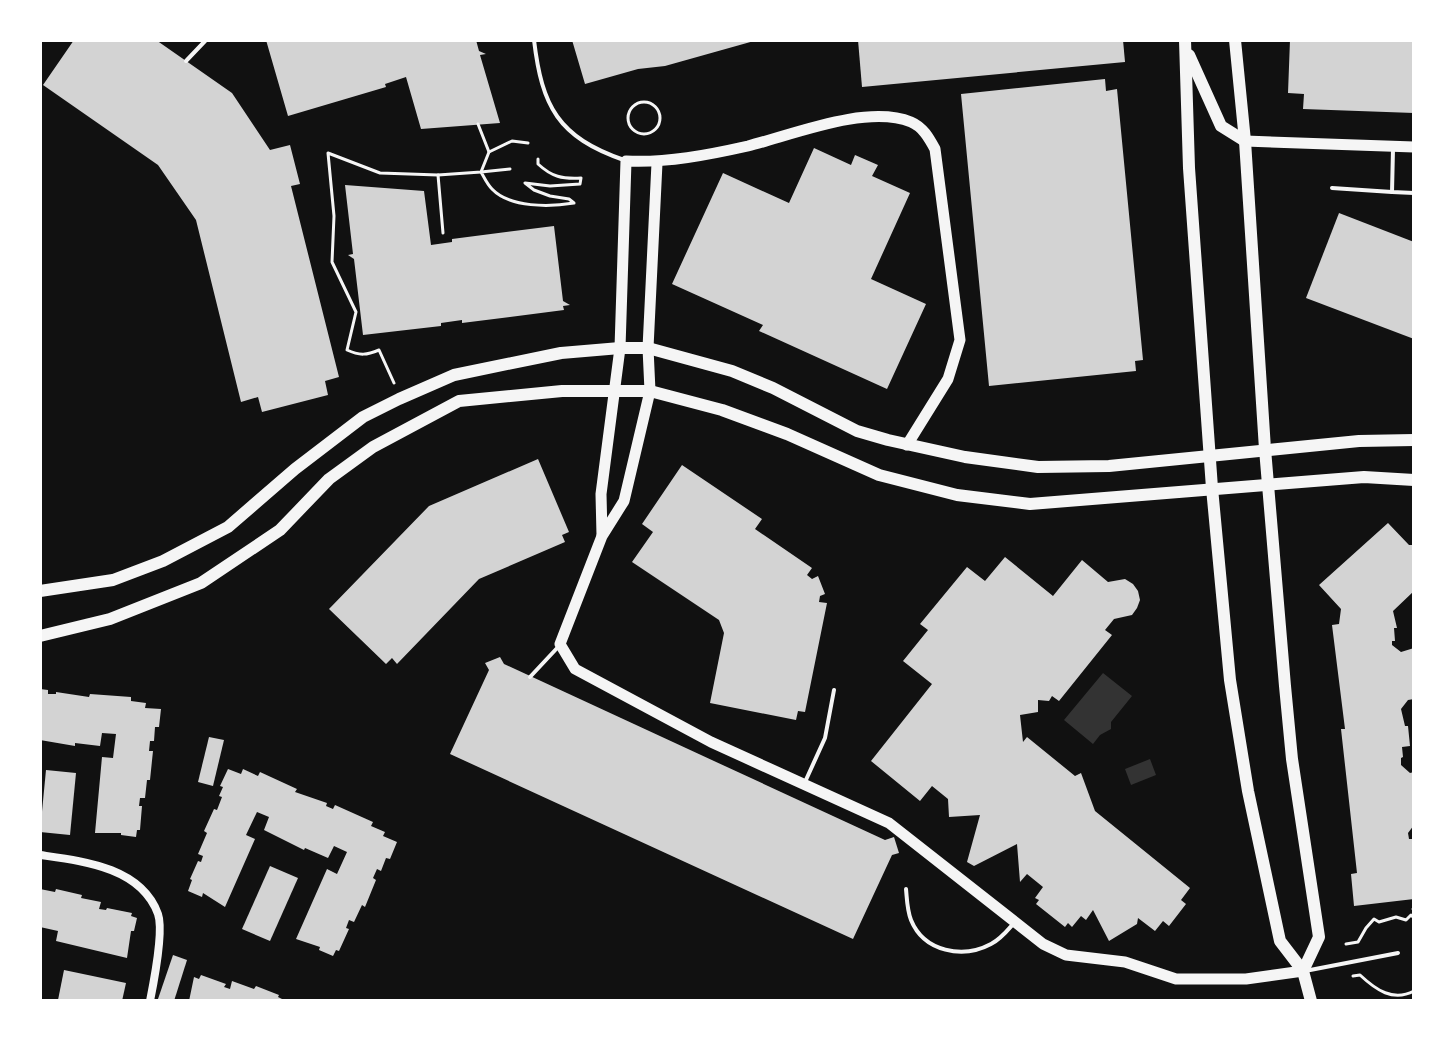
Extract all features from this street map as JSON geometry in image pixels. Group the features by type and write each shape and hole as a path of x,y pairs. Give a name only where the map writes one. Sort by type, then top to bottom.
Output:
{"main road":[{"path":"1235,40 1245,141 1267,485 1292,759 1319,937 1303,971"},
{"path":"1186,44 1216,119 1228,132 1245,141"},
{"path":"1186,44 1189,168 1212,488 1230,680 1248,791 1280,941 1303,971 1311,1001"},
{"path":"40,591 113,580 163,561 228,527 297,467 363,417 454,375 561,353 648,348 732,371 857,431 965,457 1038,467 1109,466 1210,458 1265,449 1414,440"},
{"path":"40,636 110,619 201,583 280,530 329,479 373,447 459,401 562,391 650,391 722,410 787,434 879,475 957,495 1030,504 1364,477 1414,480"}],"street":[{"path":"602,536 601,494 620,348 626,161 657,163 748,146 808,128 858,118 911,122 928,135 935,149 960,340 948,379 907,445"},
{"path":"1245,141 1414,147"},
{"path":"657,163 648,348 650,391 624,501 602,536 560,644 575,669 711,742 889,823 1043,944 1066,955 1125,962 1176,979 1246,979 1303,971"},
{"path":"40,855 84,862 131,879 148,895 159,916 156,969 150,1001"}],"lane":[{"path":"186,61 206,40"},
{"path":"534,40 545,96 562,124 592,149 626,161"},
{"path":"1392,192 1393,147"},
{"path":"1332,188 1414,193"},
{"path":"530,677 560,644"},
{"path":"805,784 825,738 834,690"},
{"path":"906,889 911,921 928,941 943,949 960,953 990,945 1015,922"},
{"path":"1303,971 1398,953"}],"path":[{"path":"645,101 659,110 660,120 656,129 646,134 632,129 628,119 634,104 645,101"},
{"path":"478,124 489,152"},
{"path":"625,133 632,129"},
{"path":"656,129 661,134"},
{"path":"481,172 489,152 512,141 528,143"},
{"path":"394,383 379,350 368,355 357,355 347,350 356,312 332,262 334,216 328,153 380,173 438,175 510,169"},
{"path":"481,172 492,189 507,198 535,205 574,203 534,190 525,183 550,186 580,184 581,178 565,179 549,174 538,164 538,159"},
{"path":"438,175 443,233"},
{"path":"1346,944 1358,942 1374,919 1379,922 1396,917 1406,920 1411,915 1414,918"},
{"path":"1353,976 1360,975 1385,995 1407,995 1414,991"}],"shaded area":[{"path":"1103,673 1132,696 1111,722 1111,729 1100,735 1093,744 1064,720"},
{"path":"1150,759 1156,775 1131,785 1125,769"}],"building":[{"path":"74,40 156,40 232,93 270,150 290,145 300,184 291,186 339,377 325,381 328,395 262,412 258,397 241,402 196,220 158,165 43,85"},
{"path":"266,40 476,40 479,51 486,54 480,55 500,123 421,129 406,77 385,84 386,87 288,116"},
{"path":"572,40 754,40 754,41 585,84"},
{"path":"858,40 1123,40 1125,62 862,87"},
{"path":"1290,40 1414,40 1414,113 1303,109 1304,94 1288,93"},
{"path":"1105,79 1106,91 1117,89 1143,360 1135,361 1136,371 989,386 961,94"},
{"path":"814,148 851,165 855,155 878,165 872,176 910,193 871,279 926,304 887,389 759,331 763,325 672,284 723,173 789,203"},
{"path":"345,185 424,191 431,245 452,242 452,239 554,226 563,301 570,305 563,306 564,310 462,323 462,320 441,323 441,326 363,335 354,259 348,255 353,254"},
{"path":"1339,213 1414,242 1414,339 1306,298"},
{"path":"538,459 569,532 562,535 565,542 479,579 397,664 392,658 386,664 329,609 429,506"},
{"path":"682,465 762,519 755,529 812,568 807,575 812,579 818,576 825,594 820,596 819,602 827,603 805,712 798,711 796,720 710,703 724,633 719,620 632,562 653,532 642,524"},
{"path":"1388,523 1409,545 1414,545 1414,591 1393,611 1397,628 1394,628 1395,641 1392,645 1401,652 1414,648 1414,699 1408,700 1401,709 1405,726 1408,726 1410,746 1402,747 1401,765 1410,773 1414,772 1414,825 1408,833 1409,839 1414,839 1414,899 1354,906 1351,874 1357,873 1341,729 1345,729 1332,625 1339,624 1341,609 1319,585"},
{"path":"1005,557 1053,596 1082,560 1108,582 1125,579 1138,591 1140,600 1132,615 1114,619 1105,630 1112,635 1059,701 1052,696 1049,701 1038,700 1038,712 1020,715 1023,742 1027,737 1075,776 1081,773 1095,811 1190,888 1181,900 1186,904 1169,926 1163,921 1155,931 1138,918 1137,924 1109,941 1093,910 1086,920 1081,916 1072,927 1068,923 1065,927 1036,904 1039,900 1035,898 1043,887 1027,874 1020,882 1017,844 974,866 967,862 980,815 949,817 948,799 932,786 920,801 871,761 932,684 903,661 928,630 920,624 967,567 985,581"},
{"path":"500,657 504,664 885,840 894,837 899,853 892,855 853,939 450,754 489,670 485,663"},
{"path":"40,689 48,690 48,694 131,697 131,701 146,703 145,708 161,709 159,727 155,727 154,741 150,741 149,751 153,751 150,780 147,780 145,798 140,798 140,830 137,830 136,837 121,833 95,833 102,757 113,758 116,734 102,733 100,746 75,743 75,746 40,740"},
{"path":"209,737 224,740 213,786 198,782"},
{"path":"228,769 241,774 243,769 258,776 260,772 297,789 295,792 327,803 326,806 333,809 335,805 373,822 371,826 385,832 383,836 397,842 390,859 386,858 381,871 377,869 365,907 362,905 354,922 349,920 346,928 349,929 339,951 336,950 333,956 319,950 320,947 296,939 327,869 337,874 347,852 334,846 328,858 304,850 264,830 269,817 257,812 246,835 255,839 225,907 203,893 202,897 188,891 190,879 203,856 198,854 207,833 204,831 214,809 217,810 222,797 219,796 223,787 220,786"},
{"path":"46,770 76,773 70,835 40,832"},
{"path":"270,866 298,878 270,941 242,929"},
{"path":"40,889 82,895 81,898 101,902 99,909 132,913 131,916 137,918 134,931 131,931 127,958 56,941 58,931 40,927"},
{"path":"173,955 187,960 174,1001 164,1001 158,999"},
{"path":"64,970 126,983 122,1001 58,1000"},
{"path":"201,975 226,984 224,987 230,989 232,981 254,989 256,986 286,1001 189,1001 194,977 199,979"}]}
